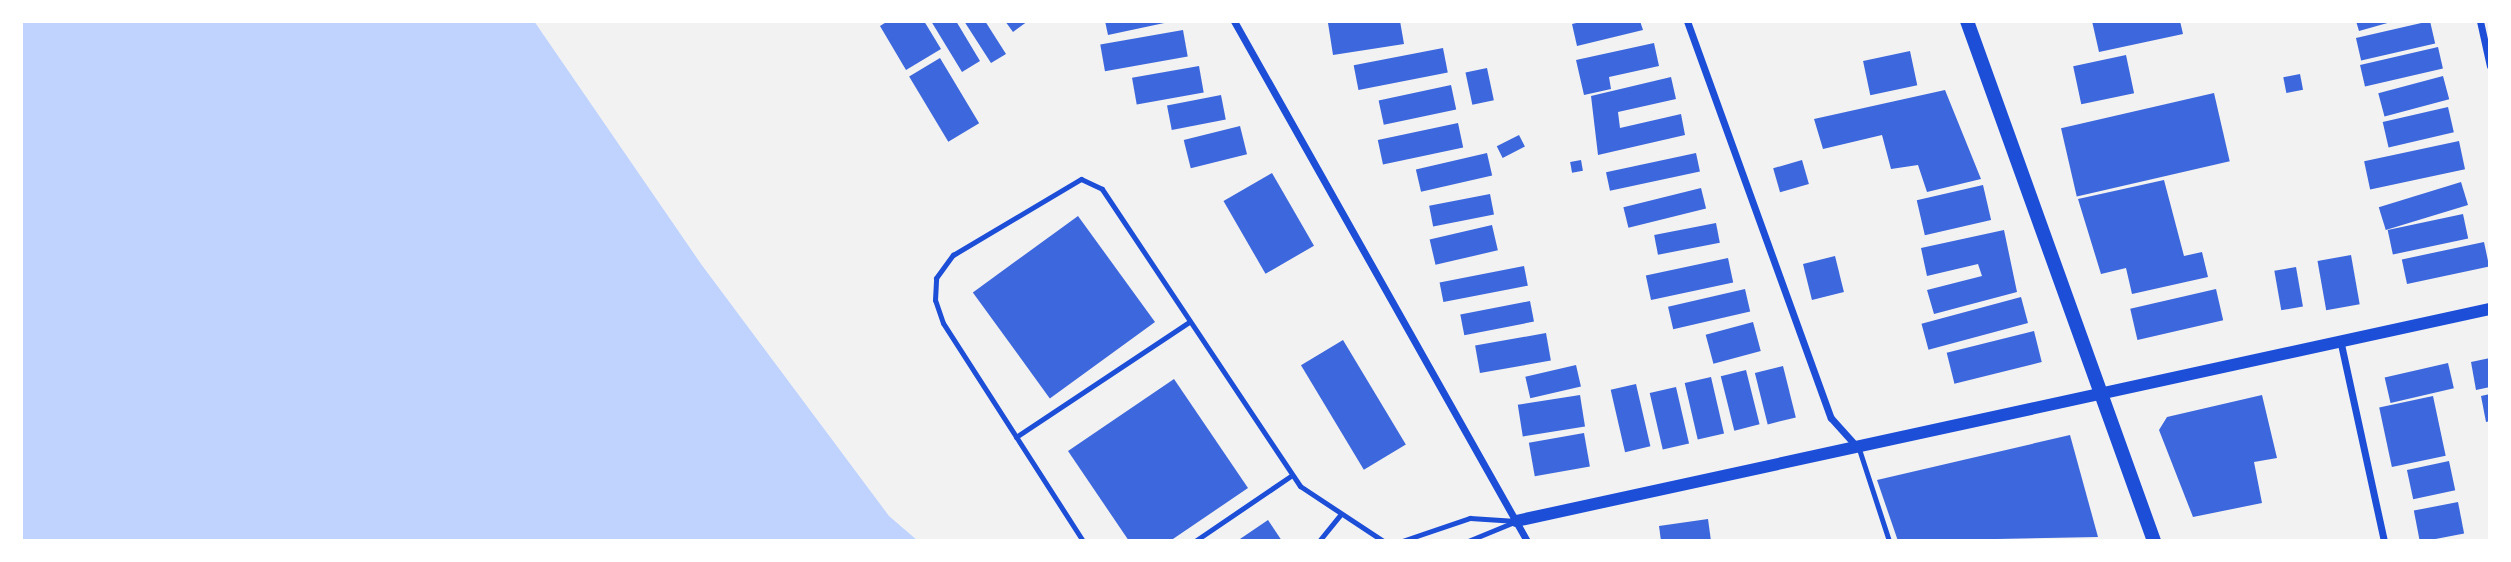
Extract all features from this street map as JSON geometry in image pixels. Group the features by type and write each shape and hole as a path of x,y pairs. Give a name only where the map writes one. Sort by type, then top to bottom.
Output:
{"main road":[{"path":"1967,21 2154,541"}],"street":[{"path":"1234,21 1527,541"},
{"path":"1687,21 1831,418 1859,449"},
{"path":"2480,21 2490,66"},
{"path":"1516,521 2103,396 2490,309"},
{"path":"2341,344 2384,541"}],"lane":[{"path":"1083,541 943,323 936,278 953,255 1081,179 1102,189 1292,475 1340,515 1384,541"},
{"path":"1016,437 1189,321"},
{"path":"1859,449 1889,541"},
{"path":"1195,541 1292,475"},
{"path":"1319,541 1340,515"},
{"path":"1402,541 1469,518 1516,521"},
{"path":"1468,541 1516,521"}],"water":[{"path":"21,21 534,21 701,264 889,516 918,541 21,541"}],"building":[{"path":"888,21 924,21 941,49 906,70 880,26"},
{"path":"931,21 956,21 980,61 962,72"},
{"path":"964,21 985,21 1006,54 991,63"},
{"path":"1005,21 1028,21 1013,32"},
{"path":"1105,21 1169,21 1169,22 1108,35"},
{"path":"1400,21 1404,44 1333,55 1328,23"},
{"path":"1585,21 1640,21 1643,30 1577,46 1572,24"},
{"path":"2092,21 2180,21 2183,34 2099,52"},
{"path":"2356,21 2391,21 2391,22 2359,31"},
{"path":"2430,21 2435,43 2361,61 2356,38"},
{"path":"1183,30 1188,57 1105,71 1100,45"},
{"path":"1654,43 1659,66 1609,77 1611,89 1584,95 1576,60"},
{"path":"2438,47 2443,68 2365,86 2360,65"},
{"path":"1443,48 1448,73 1358,90 1354,65"},
{"path":"1910,51 1917,85 1870,95 1863,61"},
{"path":"2126,55 2134,93 2081,104 2073,66"},
{"path":"940,58 979,123 948,142 909,77"},
{"path":"1199,66 1204,93 1137,104 1132,78"},
{"path":"1487,68 1494,100 1472,105 1465,73"},
{"path":"2300,74 2303,90 2286,93 2283,77"},
{"path":"2443,76 2449,99 2384,117 2378,93"},
{"path":"1671,77 1676,99 1618,112 1620,128 1681,114 1685,135 1598,155 1591,96"},
{"path":"1451,85 1456,109 1384,125 1379,100"},
{"path":"1945,90 1981,179 1927,192 1918,165 1891,169 1882,135 1823,149 1814,119"},
{"path":"2214,93 2230,161 2077,197 2061,128"},
{"path":"1221,95 1226,120 1172,130 1167,105"},
{"path":"2448,107 2454,132 2389,147 2383,122"},
{"path":"1458,123 1463,147 1383,165 1378,140"},
{"path":"1240,126 1247,154 1191,168 1184,140"},
{"path":"1519,135 1525,147 1503,158 1497,146"},
{"path":"2459,141 2465,169 2370,190 2364,161"},
{"path":"1487,153 1492,175 1421,192 1416,169"},
{"path":"1696,153 1700,172 1610,191 1606,172"},
{"path":"1581,160 1583,171 1572,173 1570,162"},
{"path":"1802,160 1809,184 1780,192 1773,168"},
{"path":"1272,173 1314,246 1266,274 1224,201"},
{"path":"2164,180 2184,256 2202,252 2208,277 2132,294 2126,268 2101,274 2078,199"},
{"path":"2461,182 2468,205 2386,230 2379,207"},
{"path":"1983,185 1991,220 1925,235 1917,200"},
{"path":"1701,188 1706,208 1628,228 1623,207"},
{"path":"1490,194 1494,215 1433,226 1429,206"},
{"path":"2463,214 2468,238 2393,254 2388,230"},
{"path":"1078,216 1155,322 1050,398 973,292"},
{"path":"1716,223 1720,243 1658,255 1654,235"},
{"path":"1492,225 1498,250 1435,265 1430,239"},
{"path":"2004,230 2017,292 1934,314 1927,290 1982,276 1978,264 1927,276 1921,248"},
{"path":"2484,242 2489,266 2407,284 2402,259"},
{"path":"2351,255 2360,304 2326,310 2318,261"},
{"path":"1835,256 1844,292 1812,300 1803,264"},
{"path":"1728,258 1733,282 1651,300 1646,275"},
{"path":"1524,266 1528,286 1443,302 1440,282"},
{"path":"2296,267 2303,306 2281,310 2274,271"},
{"path":"1745,289 1750,311 1673,329 1668,307"},
{"path":"2216,289 2223,320 2137,340 2130,309"},
{"path":"2021,297 2028,323 1928,350 1922,324"},
{"path":"1530,301 1534,322 1464,335 1460,315"},
{"path":"1753,322 1761,351 1713,364 1706,335"},
{"path":"2034,331 2042,362 1954,384 1947,353"},
{"path":"1546,333 1551,361 1480,373 1475,346"},
{"path":"1343,340 1406,445 1364,470 1301,365"},
{"path":"2490,358 2490,387 2476,390 2471,362"},
{"path":"2448,363 2454,388 2391,403 2385,378"},
{"path":"1576,365 1581,386 1530,398 1525,377"},
{"path":"1783,366 1796,417 1768,424 1755,373"},
{"path":"1746,370 1760,424 1734,431 1721,376"},
{"path":"1711,377 1724,434 1698,440 1685,383"},
{"path":"1174,379 1248,488 1170,541 1129,541 1068,451"},
{"path":"1636,384 1650,446 1625,452 1611,390"},
{"path":"1676,387 1689,444 1663,450 1650,393"},
{"path":"2490,394 2490,421 2486,422 2481,396"},
{"path":"1580,395 1585,427 1523,436 1518,405"},
{"path":"2262,395 2277,458 2254,462 2262,503 2193,517 2159,430 2167,417"},
{"path":"2433,396 2446,456 2392,467 2379,407"},
{"path":"1584,433 1590,466 1535,476 1529,443"},
{"path":"2070,435 2098,537 1898,541 1877,480"},
{"path":"2449,461 2455,490 2413,499 2407,470"},
{"path":"2458,502 2464,533 2420,541 2414,511"},
{"path":"1708,519 1711,541 1661,541 1659,526"},
{"path":"1268,520 1282,541 1237,541"}]}
